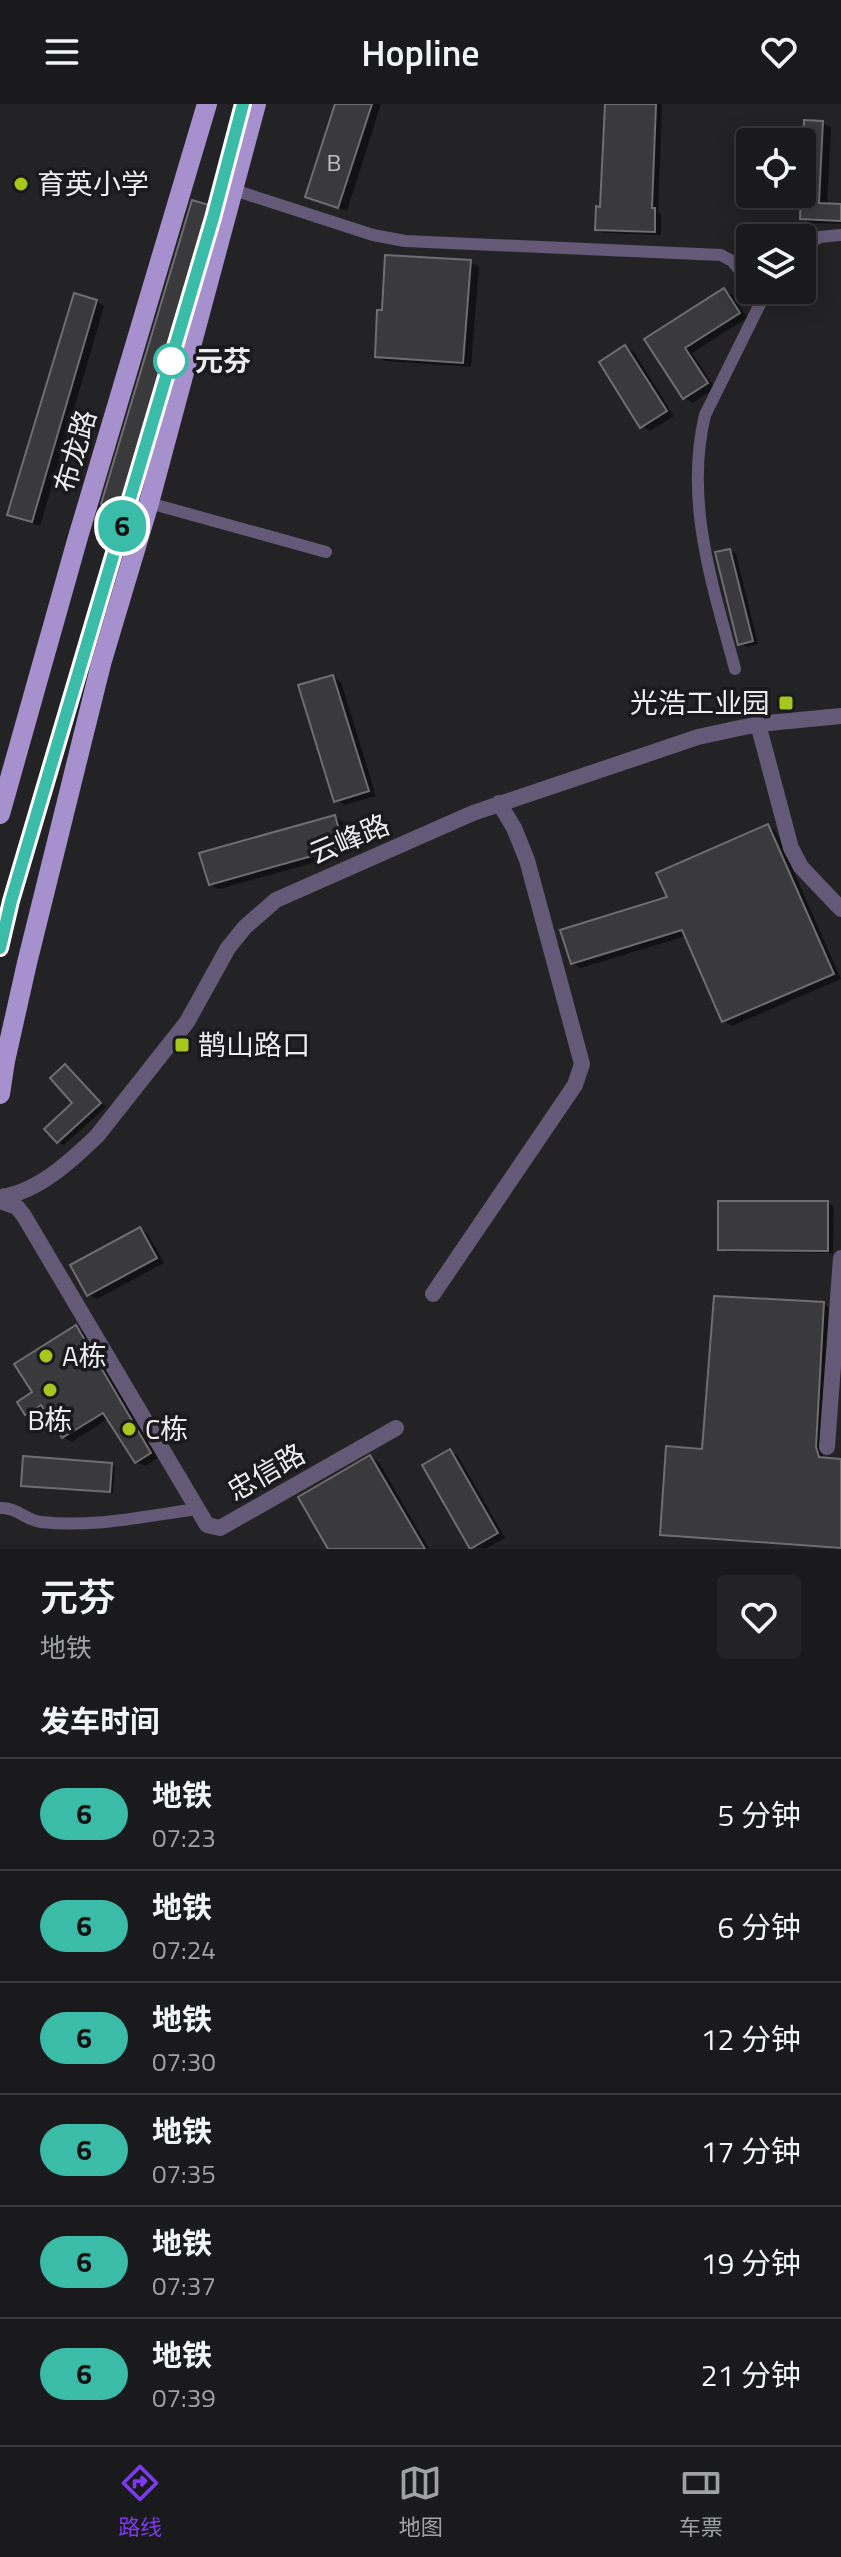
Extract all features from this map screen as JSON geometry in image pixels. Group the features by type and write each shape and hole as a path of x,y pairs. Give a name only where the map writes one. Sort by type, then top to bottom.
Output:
{"main road":[{"name":"布龙路","path":"0,814 78,537 207,104"},
{"path":"0,1094 18,1005 97,679 149,503 256,104"}],"street":[{"path":"234,190 373,235 405,241 721,255 736,266"},
{"path":"816,239 841,235"},
{"path":"735,669 704,549 699,516 701,434 705,415 757,304"},
{"path":"149,503 326,552"},
{"name":"云峰路","path":"0,1199 38,1183 97,1136 187,1022 228,948 245,927 276,900 499,803 698,737 758,724 841,716"},
{"path":"758,724 791,848 801,867 841,909"},
{"path":"433,1294 575,1085 582,1064 527,860 514,828 499,803"},
{"name":"忠信路","path":"0,1199 17,1207 24,1216 207,1525 220,1528 396,1428"},
{"path":"827,1447 841,1258"},
{"path":"0,1508 14,1508 40,1522 105,1524 197,1509"}],"building":[{"path":"335,104 372,104 338,208 305,197"},
{"path":"605,104 656,104 652,208 655,208 655,232 595,230 596,206 600,207"},
{"path":"804,120 823,121 819,203 841,204 841,221 800,219 800,208 816,208 816,128 804,128"},
{"path":"192,200 215,207 130,508 124,512 101,504"},
{"path":"385,255 471,260 463,363 375,357 377,310 382,310"},
{"path":"724,288 740,313 685,348 708,383 683,399 644,339"},
{"path":"74,293 97,300 32,522 7,515"},
{"path":"625,345 667,411 640,428 599,362"},
{"path":"730,549 753,641 738,645 715,552"},
{"path":"333,675 369,791 334,802 298,685"},
{"path":"335,815 344,847 209,885 199,853"},
{"path":"768,824 834,974 722,1022 682,930 571,964 560,930 667,897 656,873"},
{"path":"65,1064 101,1103 57,1143 44,1129 72,1103 50,1078"},
{"path":"718,1201 828,1201 828,1251 718,1250"},
{"path":"140,1227 157,1258 87,1296 70,1265"},
{"path":"714,1296 824,1302 816,1447 819,1457 841,1459 841,1548 660,1535 666,1446 702,1449"},
{"path":"76,1325 151,1453 135,1463 103,1413 62,1438 41,1405 25,1415 17,1402 32,1392 14,1364"},
{"path":"450,1449 498,1533 470,1549 422,1465"},
{"path":"370,1455 425,1549 328,1549 298,1497"},
{"path":"23,1456 112,1463 110,1492 21,1486"}],"railway":[{"path":"0,947 213,218 243,104"}],"metro line":[{"name":"6","path":"0,948 11,901 213,218 243,104"}],"place":[{"name":"育英小学","path":"21,184"},
{"name":"元芬","path":"171,361"},
{"name":"光浩工业园","path":"786,703"},
{"name":"鹊山路口","path":"182,1045"},
{"name":"A栋","path":"46,1356"},
{"name":"B栋","path":"50,1390"},
{"name":"C栋","path":"129,1429"}]}
